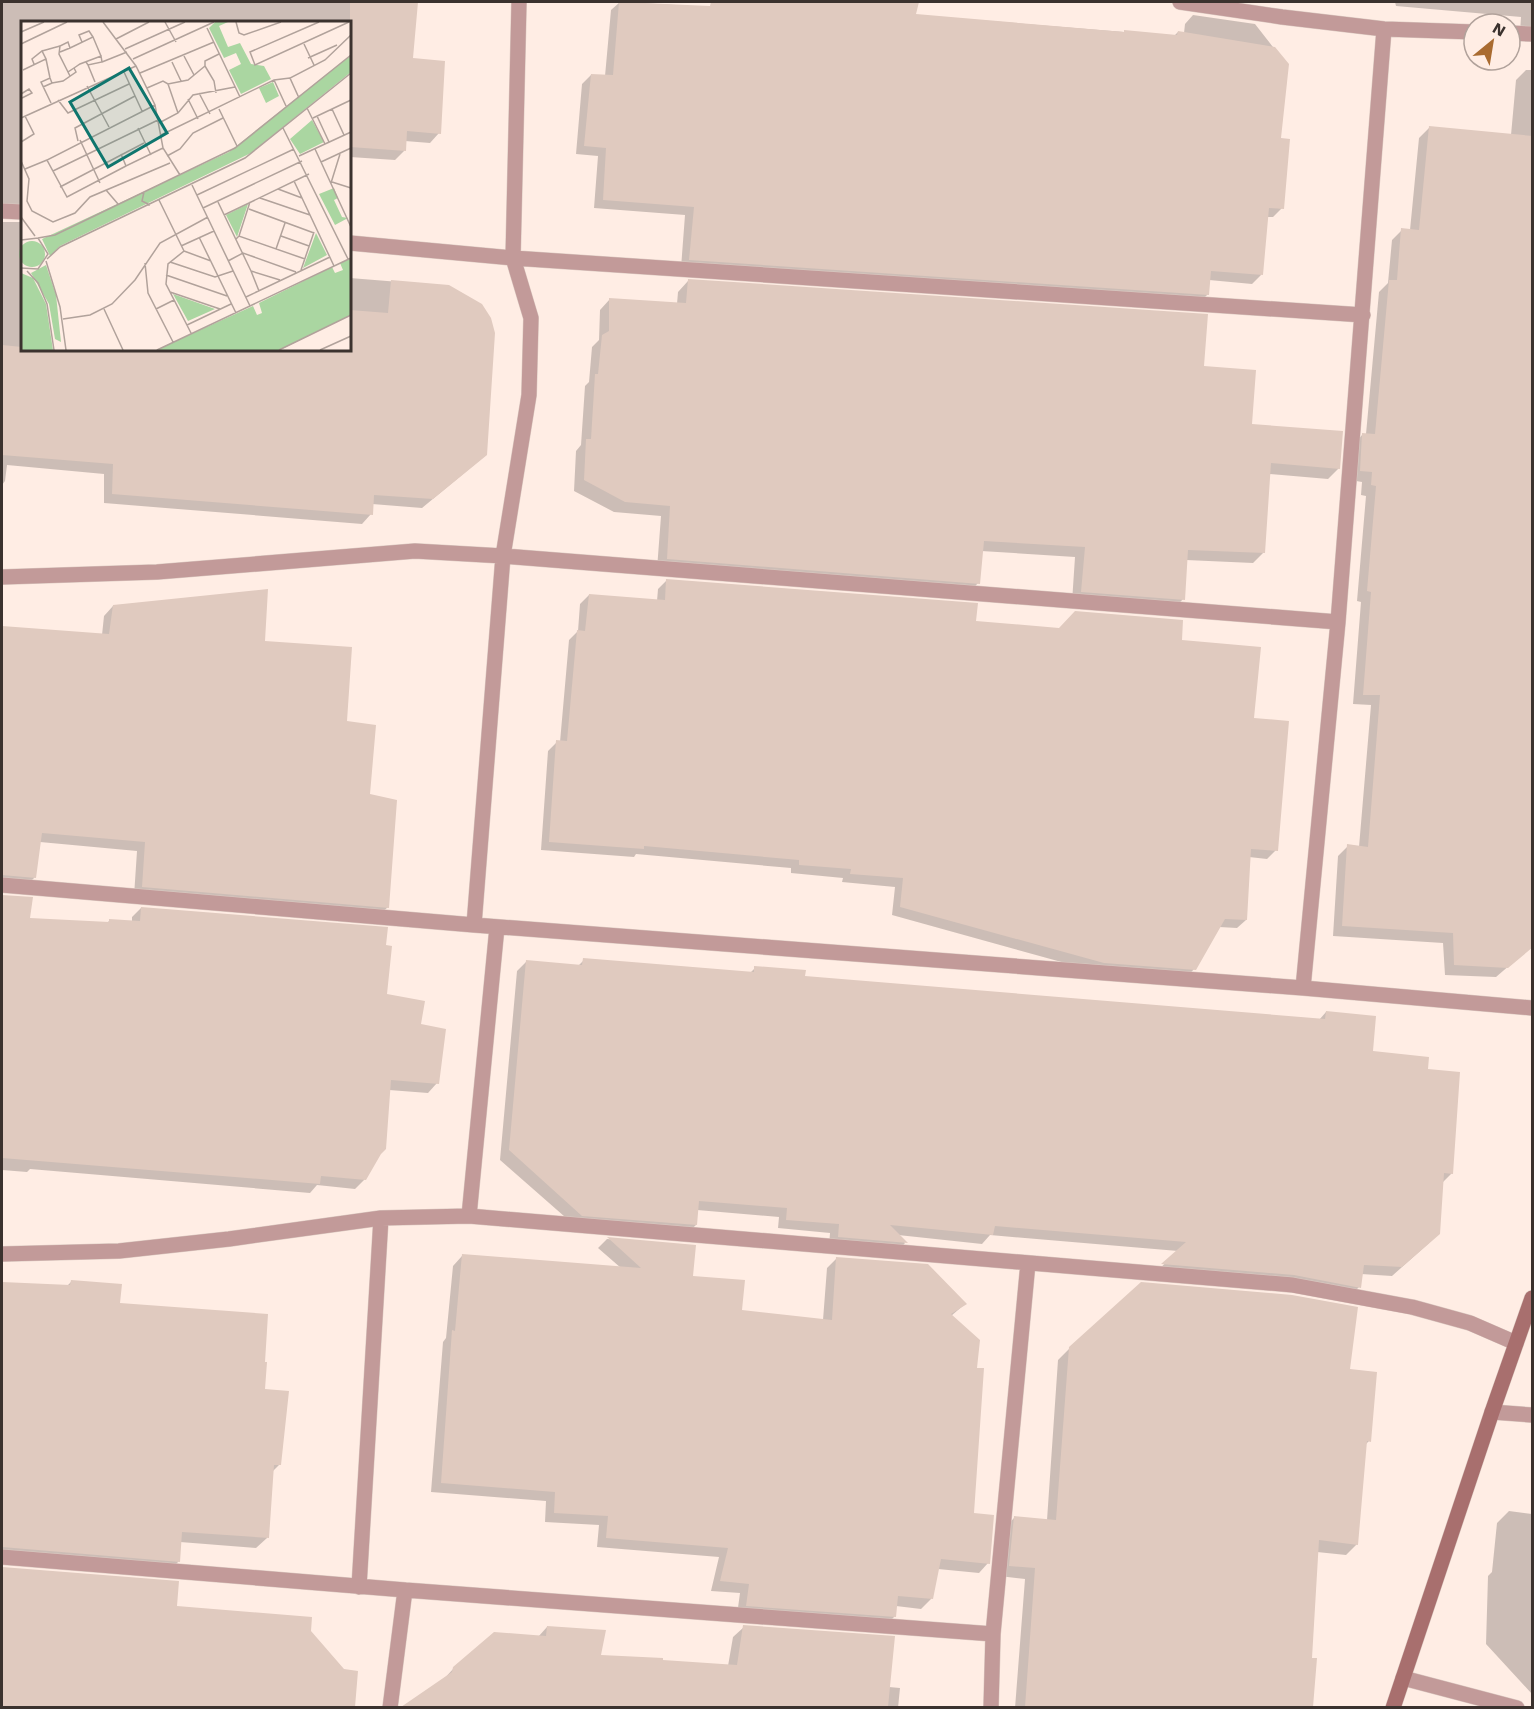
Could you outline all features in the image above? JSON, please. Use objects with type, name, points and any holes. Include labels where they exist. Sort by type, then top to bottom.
[{"type":"street","points":[[474,925],[503,555],[529,395],[531,318],[513,258],[519,2]]},
{"type":"street","points":[[1180,2],[1384,29],[1462,32]]},
{"type":"street","points":[[1303,988],[1338,622],[1384,29]]},
{"type":"street","points":[[2,210],[21,212]]},
{"type":"street","points":[[351,243],[513,258],[1363,315]]},
{"type":"street","points":[[2,577],[158,572],[415,551],[503,555],[1338,622]]},
{"type":"street","points":[[2,885],[497,927],[1303,988],[1533,1008]]},
{"type":"street","points":[[469,1216],[497,927]]},
{"type":"street","points":[[2,1254],[119,1251],[381,1218],[469,1216],[1293,1285],[1413,1307],[1470,1323],[1516,1343]]},
{"type":"street","points":[[359,1587],[381,1218]]},
{"type":"street","points":[[991,1707],[993,1634],[1028,1263]]},
{"type":"street","points":[[1393,1707],[1492,1412],[1533,1298]]},
{"type":"street","points":[[1492,1412],[1533,1415]]},
{"type":"street","points":[[2,1557],[359,1587],[993,1634]]},
{"type":"street","points":[[390,1707],[405,1590]]},
{"type":"street","points":[[1403,1678],[1517,1707]]},
{"type":"building","points":[[350,2],[418,2],[413,58],[445,61],[441,134],[407,131],[406,151],[351,147]]},
{"type":"building","points":[[619,2],[710,6],[711,2],[919,2],[916,14],[1124,32],[1124,30],[1177,35],[1178,31],[1275,47],[1289,64],[1281,138],[1290,139],[1284,209],[1269,208],[1263,275],[1211,271],[1209,295],[689,260],[694,207],[603,200],[606,148],[584,146],[591,74],[613,75]]},
{"type":"building","points":[[1429,126],[1533,136],[1533,947],[1508,968],[1454,965],[1453,933],[1342,926],[1347,844],[1368,847],[1380,695],[1363,695],[1371,592],[1367,591],[1376,486],[1371,485],[1372,472],[1360,471],[1362,433],[1375,434],[1389,280],[1397,280],[1401,228],[1419,230]]},
{"type":"building","points":[[688,279],[1208,314],[1204,366],[1256,370],[1252,424],[1343,431],[1340,469],[1271,463],[1265,553],[1188,550],[1185,600],[1081,592],[1085,547],[984,541],[980,584],[667,559],[670,506],[625,502],[584,480],[586,439],[591,439],[595,374],[598,374],[602,335],[609,331],[609,298],[686,303]]},
{"type":"building","points":[[391,280],[449,285],[482,304],[491,318],[495,333],[487,455],[433,499],[374,495],[373,515],[112,494],[113,464],[2,455],[2,345],[21,347],[21,351],[351,351],[351,310],[388,313]]},
{"type":"building","points":[[666,579],[978,603],[976,621],[1059,628],[1075,611],[1183,620],[1182,640],[1261,647],[1254,718],[1289,721],[1278,851],[1251,849],[1247,920],[1225,919],[1196,970],[1104,963],[900,907],[903,878],[850,874],[851,869],[799,865],[799,860],[644,846],[644,849],[549,842],[556,740],[567,741],[577,630],[585,631],[589,594],[665,600]]},
{"type":"building","points":[[268,589],[265,641],[352,647],[347,721],[376,725],[370,794],[397,800],[389,908],[142,887],[145,842],[42,833],[36,878],[2,875],[2,626],[109,634],[113,605]]},
{"type":"building","points":[[2,895],[33,897],[30,918],[109,922],[109,919],[140,921],[141,907],[388,927],[386,945],[392,946],[387,994],[425,1001],[421,1024],[446,1029],[439,1084],[391,1080],[386,1149],[366,1180],[321,1176],[320,1184],[2,1158]]},
{"type":"building","points":[[583,958],[754,972],[754,966],[806,970],[805,976],[1325,1019],[1326,1011],[1376,1016],[1373,1051],[1429,1057],[1428,1069],[1460,1072],[1453,1174],[1444,1173],[1440,1234],[1402,1267],[1364,1265],[1361,1288],[1294,1275],[1161,1264],[1186,1242],[995,1226],[993,1235],[890,1225],[908,1243],[838,1237],[839,1224],[786,1220],[787,1208],[699,1201],[697,1225],[582,1216],[509,1150],[526,960],[582,965]]},
{"type":"building","points":[[607,1237],[696,1245],[693,1276],[745,1280],[742,1310],[832,1320],[836,1257],[928,1264],[967,1304],[951,1314],[980,1340],[977,1368],[984,1368],[974,1513],[994,1515],[990,1564],[941,1559],[933,1599],[898,1596],[896,1617],[746,1606],[749,1584],[720,1581],[728,1548],[606,1538],[608,1516],[554,1513],[555,1492],[441,1483],[452,1330],[455,1331],[462,1254],[641,1268]]},
{"type":"building","points":[[71,1280],[122,1284],[120,1303],[268,1314],[265,1389],[289,1391],[281,1465],[274,1465],[269,1538],[182,1532],[180,1562],[2,1547],[2,1282],[70,1285]]},
{"type":"building","points":[[1141,1282],[1292,1295],[1358,1307],[1350,1369],[1377,1372],[1371,1442],[1367,1441],[1358,1545],[1319,1540],[1312,1658],[1317,1658],[1313,1707],[1025,1707],[1035,1568],[1009,1566],[1014,1516],[1056,1520],[1069,1347]]},
{"type":"building","points":[[2,1567],[179,1581],[177,1606],[312,1617],[311,1631],[344,1669],[358,1671],[355,1707],[2,1707]]},
{"type":"building","points":[[743,1625],[895,1636],[888,1707],[401,1707],[452,1672],[453,1667],[494,1632],[546,1636],[547,1626],[606,1630],[601,1655],[737,1665]]}]
